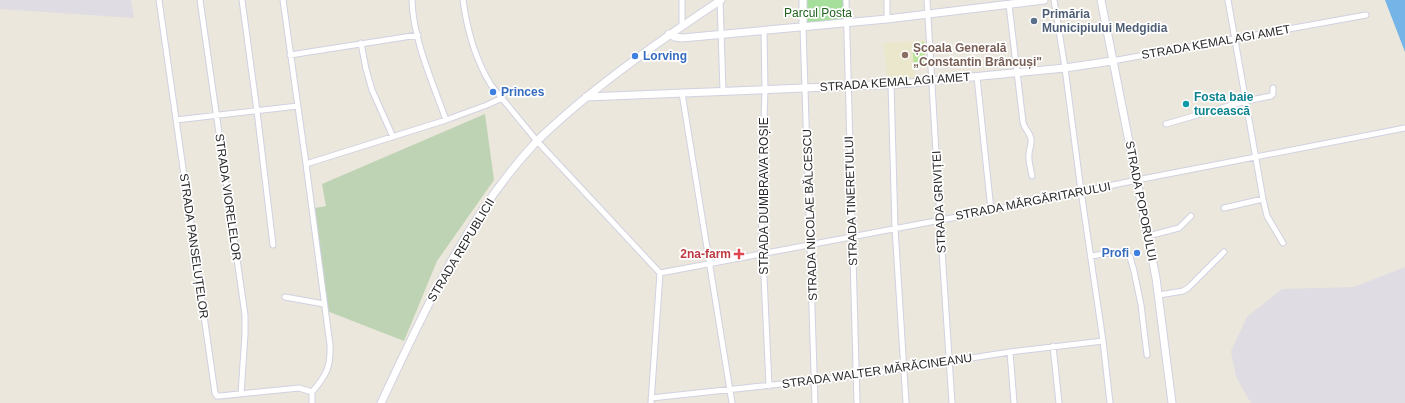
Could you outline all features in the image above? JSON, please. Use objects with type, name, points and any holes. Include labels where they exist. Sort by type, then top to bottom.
[{"type":"street","name":"STRADA PANSELUȚELOR","points":[[159,0],[216,396],[299,388],[312,392]]},
{"type":"street","name":"STRADA VIORELELOR","points":[[200,0],[245,316],[241,394]]},
{"type":"street","points":[[242,0],[273,245]]},
{"type":"street","points":[[283,0],[330,345],[329,365],[323,380],[312,392],[312,403]]},
{"type":"street","points":[[412,0],[412,9],[424,56],[446,120]]},
{"type":"street","points":[[463,0],[467,25],[479,60],[486,75],[502,98],[537,141],[660,273],[651,400]]},
{"type":"street","points":[[682,0],[682,25]]},
{"type":"street","points":[[720,0],[723,91]]},
{"type":"street","name":"STRADA REPUBLICII","points":[[381,403],[434,291],[462,243],[489,201],[537,141],[602,83],[669,34],[720,0]]},
{"type":"street","points":[[803,0],[803,27]]},
{"type":"street","name":"STRADA TINERETULUI","points":[[846,0],[857,403]]},
{"type":"street","points":[[887,0],[888,19]]},
{"type":"street","name":"STRADA GRIVIȚEI","points":[[927,0],[952,403]]},
{"type":"street","points":[[669,34],[682,38],[928,15],[1044,0]]},
{"type":"street","points":[[1054,0],[1065,68],[1103,341],[1110,403]]},
{"type":"street","name":"STRADA POPORULUI","points":[[1101,0],[1159,295],[1172,403]]},
{"type":"street","points":[[1228,0],[1267,216],[1283,243]]},
{"type":"street","points":[[1009,4],[1016,74],[1024,126],[1031,138],[1029,156],[1032,176]]},
{"type":"street","name":"STRADA KEMAL AGI AMET","points":[[586,97],[891,84],[1016,74],[1112,61],[1366,15]]},
{"type":"street","name":"STRADA NICOLAE BĂLCESCU","points":[[803,27],[815,403]]},
{"type":"street","name":"STRADA DUMBRAVA ROȘIE","points":[[764,30],[765,90],[761,211],[769,386]]},
{"type":"street","points":[[290,54],[418,34]]},
{"type":"street","points":[[361,43],[372,90],[393,137]]},
{"type":"street","points":[[977,77],[991,210]]},
{"type":"street","points":[[891,84],[895,228],[906,403]]},
{"type":"street","points":[[1166,124],[1246,101],[1271,96],[1273,94],[1273,88]]},
{"type":"street","points":[[682,93],[732,403]]},
{"type":"street","points":[[306,164],[446,120],[502,98]]},
{"type":"street","points":[[176,120],[298,106]]},
{"type":"street","name":"STRADA MĂRGĂRITARULUI","points":[[660,273],[940,220],[1405,128]]},
{"type":"street","points":[[1224,208],[1263,198]]},
{"type":"street","points":[[1148,236],[1179,228],[1190,216]]},
{"type":"street","points":[[1091,256],[1124,252],[1130,257],[1140,305],[1147,355]]},
{"type":"street","points":[[1159,295],[1183,291],[1188,288],[1224,252]]},
{"type":"street","points":[[285,297],[324,304]]},
{"type":"street","name":"STRADA WALTER MĂRĂCINEANU","points":[[651,400],[856,376],[1010,352],[1103,341]]},
{"type":"street","points":[[1053,346],[1059,403]]},
{"type":"street","points":[[1010,352],[1014,403]]},
{"type":"shaded area","points":[[0,0],[131,0],[134,18],[0,9]]},
{"type":"shaded area","name":"Școala Generală „Constantin Brâncuși\"","points":[[925,40],[927,67],[914,68],[915,81],[888,82],[883,43]]},
{"type":"shaded area","points":[[1405,267],[1405,403],[1251,403],[1236,377],[1231,351],[1247,317],[1282,289],[1354,287]]},
{"type":"green space","name":"Parcul Posta","points":[[803,0],[846,0],[847,23],[803,27]]},
{"type":"green space","points":[[924,42],[926,66],[914,67],[912,43]]},
{"type":"green space","points":[[485,114],[494,180],[437,261],[404,341],[327,311],[315,208],[326,206],[322,184]]},
{"type":"water","points":[[1385,0],[1405,0],[1405,52]]},
{"type":"place","name":"Primăria Municipiului Medgidia","points":[[1034,21]]},
{"type":"place","name":"Școala Generală „Constantin Brâncuși\"","points":[[905,55]]},
{"type":"place","name":"Lorving","points":[[635,56]]},
{"type":"place","name":"Princes","points":[[493,92]]},
{"type":"place","name":"Fosta baie turcească","points":[[1186,104]]},
{"type":"place","name":"Profi","points":[[1137,253]]},
{"type":"place","name":"2na-farm","points":[[739,254]]}]
